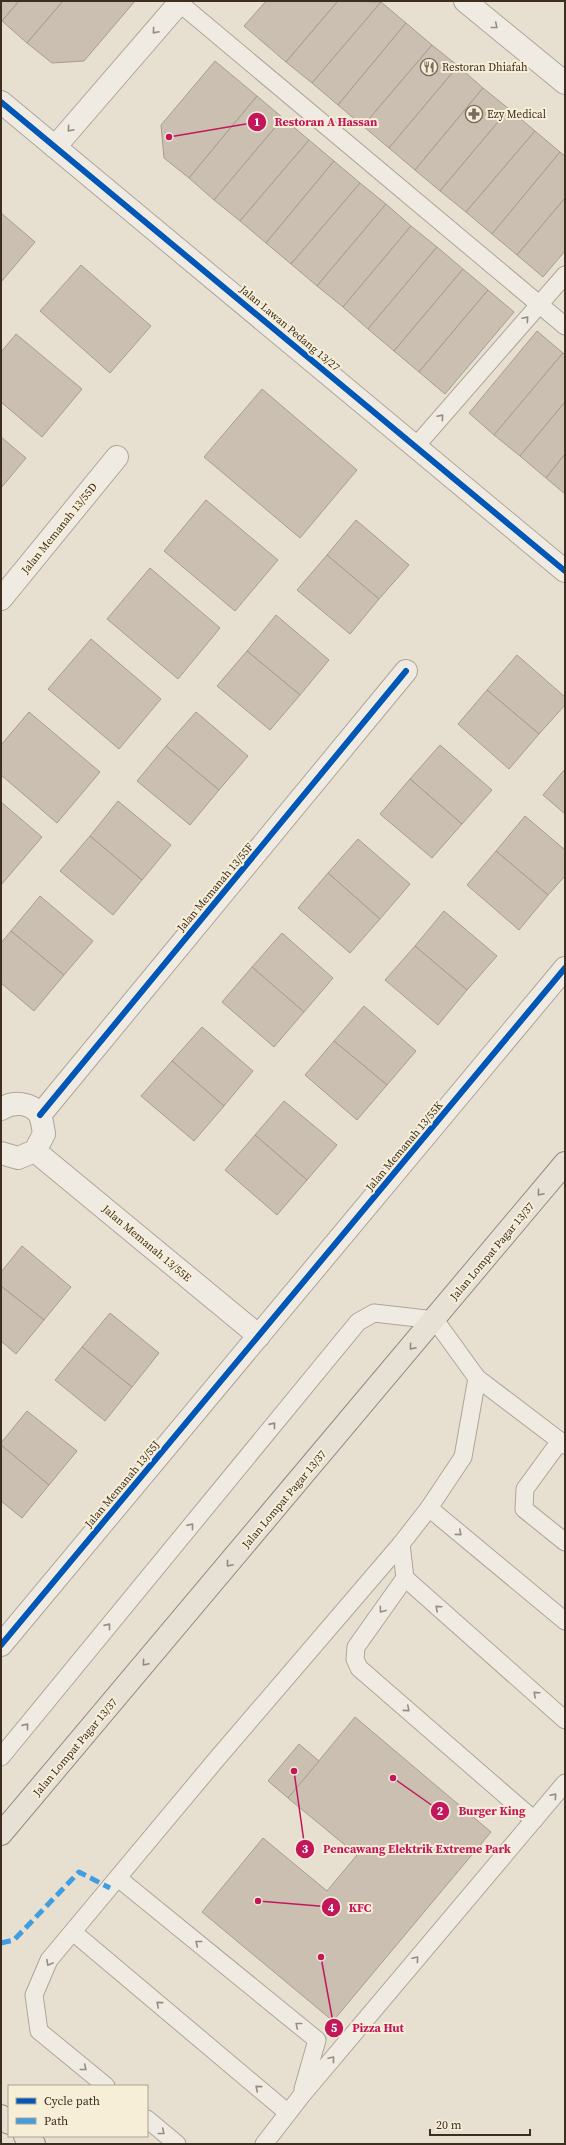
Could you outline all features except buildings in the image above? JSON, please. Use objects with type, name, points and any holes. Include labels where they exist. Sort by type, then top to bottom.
[{"type":"main road","name":"Jalan Lompat Pagar 13/37","points":[[1,1834],[435,1320],[565,1163]]},
{"type":"main road","points":[[26,2137],[34,2144]]},
{"type":"street","points":[[465,1],[565,83]]},
{"type":"street","points":[[55,146],[179,2]]},
{"type":"street","name":"Jalan Lawan Pedang 13/27","points":[[1,102],[565,570]]},
{"type":"street","name":"Jalan Memanah 13/55D","points":[[1,599],[117,456]]},
{"type":"street","name":"Jalan Memanah 13/55F","points":[[40,1116],[406,671]]},
{"type":"street","name":"Jalan Memanah 13/55K","points":[[259,1336],[565,968]]},
{"type":"street","points":[[1,1109],[9,1104],[27,1104],[40,1116],[44,1134],[35,1151],[18,1158],[1,1153]]},
{"type":"street","name":"Jalan Memanah 13/55E","points":[[35,1151],[259,1336]]},
{"type":"street","name":"Jalan Memanah 13/55J","points":[[1,1645],[259,1336]]},
{"type":"lane","points":[[179,2],[565,326]]},
{"type":"lane","points":[[416,446],[565,275]]},
{"type":"lane","points":[[1,1757],[358,1322],[374,1313],[435,1320],[477,1378],[563,1443],[525,1489],[524,1509],[565,1542]]},
{"type":"lane","points":[[105,2085],[39,2031],[34,1995],[50,1960],[401,1544],[429,1508],[463,1457],[477,1378]]},
{"type":"lane","points":[[429,1508],[565,1621]]},
{"type":"lane","points":[[401,1544],[405,1578],[565,1720]]},
{"type":"lane","points":[[405,1578],[356,1647],[355,1659],[359,1668],[534,1820]]},
{"type":"lane","points":[[264,2144],[302,2095],[565,1783]]},
{"type":"lane","points":[[118,1878],[317,2040],[302,2095]]},
{"type":"lane","points":[[73,1932],[288,2113]]},
{"type":"lane","points":[[148,2120],[177,2144]]},
{"type":"marked path","points":[[1,1943],[14,1940],[79,1872],[110,1888]]},
{"type":"cycle path","points":[[1,102],[565,571]]},
{"type":"cycle path","points":[[40,1115],[406,671]]},
{"type":"cycle path","points":[[1,1645],[565,968]]},
{"type":"place","name":"Restoran Dhiafah","points":[[429,67]]},
{"type":"place","name":"Ezy Medical","points":[[474,114]]},
{"type":"place","name":"Restoran A Hassan","points":[[169,137]]},
{"type":"place","name":"Pencawang Elektrik Extreme Park","points":[[294,1771]]},
{"type":"place","name":"Burger King","points":[[393,1778]]},
{"type":"place","name":"KFC","points":[[258,1901]]},
{"type":"place","name":"Pizza Hut","points":[[321,1957]]}]
